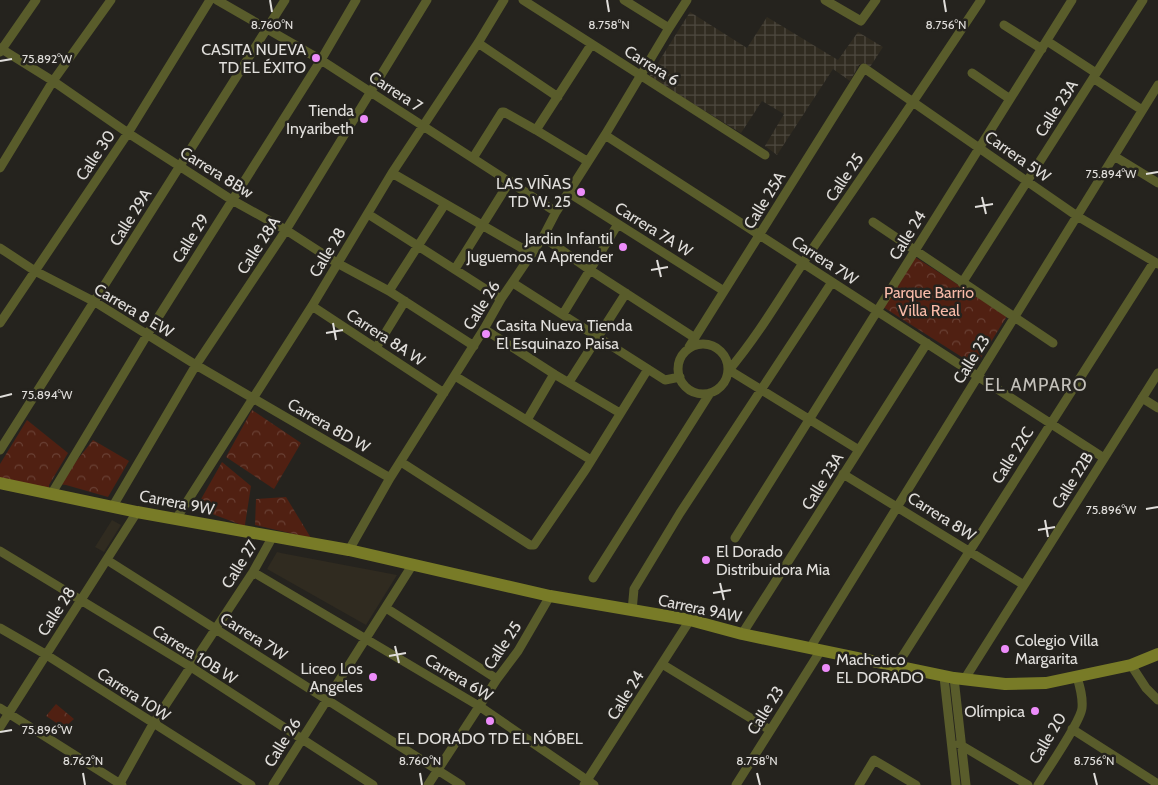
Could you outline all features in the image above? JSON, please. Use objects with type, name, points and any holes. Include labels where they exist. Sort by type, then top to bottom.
[{"type":"main road","name":"Carrera 9W","points":[[1,484],[137,512],[349,550]]},
{"type":"main road","name":"Carrera 9AW","points":[[349,550],[550,596],[690,620],[742,634],[954,678],[1005,684],[1046,683],[1077,677]]},
{"type":"main road","points":[[1077,677],[1131,665],[1158,654]]},
{"type":"street","points":[[0,50],[36,0]]},
{"type":"street","points":[[0,168],[53,81],[111,0]]},
{"type":"street","name":"Calle 30","points":[[1,320],[128,133],[210,0]]},
{"type":"street","name":"Carrera 7","points":[[217,0],[320,60],[556,212]]},
{"type":"street","name":"Calle 29A","points":[[0,450],[285,0]]},
{"type":"street","name":"Calle 29","points":[[52,493],[146,335],[356,0]]},
{"type":"street","name":"Calle 28A","points":[[113,506],[196,365],[286,230],[427,0]]},
{"type":"street","name":"Calle 28","points":[[176,519],[312,306],[392,173],[478,44],[504,0]]},
{"type":"street","name":"Carrera 6","points":[[523,0],[765,155]]},
{"type":"street","points":[[624,0],[669,28]]},
{"type":"street","name":"Calle 26","points":[[349,550],[390,478],[543,237],[556,212],[687,0]]},
{"type":"street","points":[[825,0],[861,21],[876,0]]},
{"type":"street","name":"Calle 25","points":[[728,370],[758,333],[803,263],[981,0]]},
{"type":"street","name":"Calle 24","points":[[734,538],[1072,0]]},
{"type":"street","name":"Calle 23A","points":[[962,283],[1143,0]]},
{"type":"street","points":[[1004,25],[1044,45],[1095,76],[1142,110]]},
{"type":"street","points":[[478,44],[558,97]]},
{"type":"street","points":[[536,130],[591,45]]},
{"type":"street","name":"Carrera 8Bw","points":[[0,50],[53,81],[128,133],[232,200],[286,230],[337,263],[390,291],[474,346]]},
{"type":"street","name":"Carrera 5W","points":[[864,68],[1077,216],[1156,263]]},
{"type":"street","name":"Calle 25A","points":[[689,347],[864,68]]},
{"type":"street","points":[[972,73],[1010,99]]},
{"type":"street","name":"Calle 23","points":[[736,785],[770,730],[898,506],[1158,85]]},
{"type":"street","points":[[473,158],[502,112],[506,112],[587,161]]},
{"type":"street","name":"Carrera 7W","points":[[605,135],[1104,458]]},
{"type":"street","points":[[1114,156],[1158,183]]},
{"type":"street","points":[[392,173],[532,254]]},
{"type":"street","points":[[455,269],[510,181]]},
{"type":"street","name":"Carrera 7A W","points":[[569,193],[724,291]]},
{"type":"street","points":[[390,291],[445,204]]},
{"type":"street","points":[[368,214],[502,299]]},
{"type":"street","points":[[873,222],[1053,343]]},
{"type":"street","points":[[563,314],[618,224]]},
{"type":"street","points":[[543,237],[695,338]]},
{"type":"street","name":"Carrera 8 EW","points":[[0,248],[95,302],[146,335],[252,398]]},
{"type":"street","name":"Calle 22C","points":[[897,665],[1051,423],[1156,263]]},
{"type":"street","points":[[632,611],[634,589],[680,513],[832,282]]},
{"type":"street","points":[[513,283],[665,380],[680,377]]},
{"type":"street","points":[[569,382],[626,293]]},
{"type":"street","points":[[376,348],[405,301]]},
{"type":"street","name":"Carrera 8A W","points":[[312,306],[444,393]]},
{"type":"street","points":[[484,329],[554,374],[620,413]]},
{"type":"street","points":[[700,343],[711,344],[720,350],[727,358],[728,370],[724,384],[718,390],[701,394],[684,386],[678,366],[682,355],[689,347],[700,343]]},
{"type":"street","name":"Calle 23A","points":[[742,634],[927,343]]},
{"type":"street","points":[[400,462],[530,545],[536,543],[648,369]]},
{"type":"street","points":[[728,370],[859,450]]},
{"type":"street","name":"Calle 22B","points":[[954,678],[1024,585],[1158,372]]},
{"type":"street","points":[[527,420],[554,374]]},
{"type":"street","points":[[455,376],[591,460]]},
{"type":"street","points":[[593,578],[710,393]]},
{"type":"street","name":"Carrera 8D W","points":[[252,398],[390,478]]},
{"type":"street","points":[[1142,398],[1158,408]]},
{"type":"street","name":"Carrera 8W","points":[[843,474],[1024,585]]},
{"type":"street","name":"Calle 28","points":[[0,727],[137,512]]},
{"type":"street","name":"Calle 27","points":[[120,784],[153,724],[252,572],[273,536]]},
{"type":"street","name":"Carrera 10B W","points":[[0,551],[191,667],[373,785]]},
{"type":"street","name":"Carrera 7W","points":[[108,560],[461,785]]},
{"type":"street","name":"Calle 26","points":[[273,785],[413,564]]},
{"type":"street","name":"Carrera 6W","points":[[252,572],[479,706],[589,784]]},
{"type":"street","name":"Calle 25","points":[[428,785],[497,679],[518,651],[550,596]]},
{"type":"street","points":[[386,608],[497,679]]},
{"type":"street","name":"Calle 24","points":[[589,784],[690,620]]},
{"type":"street","name":"Carrera 10W","points":[[0,628],[45,654],[251,785]]},
{"type":"street","points":[[662,664],[770,730]]},
{"type":"street","points":[[1131,665],[1146,688],[1158,700]]},
{"type":"street","name":"Calle 20","points":[[1038,785],[1082,710],[1082,695],[1077,677]]},
{"type":"street","points":[[954,678],[951,738],[956,785]]},
{"type":"street","points":[[954,678],[966,785]]},
{"type":"street","points":[[0,708],[120,784]]},
{"type":"street","points":[[1072,729],[1158,784]]},
{"type":"street","points":[[951,738],[1028,785]]},
{"type":"street","points":[[859,785],[874,760],[916,785]]},
{"type":"shaded area","points":[[690,12],[747,48],[767,17],[838,60],[858,32],[883,47],[870,67],[864,63],[859,65],[850,81],[833,69],[777,155],[765,146],[784,114],[762,101],[741,133],[649,77]]},
{"type":"shaded area","points":[[112,520],[121,525],[104,552],[95,547]]},
{"type":"shaded area","points":[[277,552],[397,575],[366,625],[267,569]]},
{"type":"green space","name":"Parque Barrio Villa Real","points":[[915,257],[1007,316],[976,366],[883,307]]},
{"type":"green space","points":[[252,410],[301,443],[274,489],[226,457]]},
{"type":"green space","points":[[27,420],[68,453],[49,485],[49,491],[0,482],[0,464]]},
{"type":"green space","points":[[93,440],[129,461],[108,497],[58,484]]},
{"type":"green space","points":[[222,462],[251,486],[244,531],[239,524],[196,508]]},
{"type":"green space","points":[[286,497],[311,538],[255,525],[256,499]]},
{"type":"green space","points":[[56,704],[74,719],[64,728],[46,716]]},
{"type":"place","name":"CASITA NUEVA TD EL ÉXITO","points":[[316,58]]},
{"type":"place","name":"Tienda Inyaribeth","points":[[364,119]]},
{"type":"place","name":"LAS VIÑAS TD W. 25","points":[[581,192]]},
{"type":"place","name":"Jardin Infantil Juguemos A Aprender","points":[[623,247]]},
{"type":"place","name":"Casita Nueva Tienda El Esquinazo Paisa","points":[[486,334]]},
{"type":"place","name":"El Dorado Distribuidora Mia","points":[[706,560]]},
{"type":"place","name":"Colegio Villa Margarita","points":[[1005,649]]},
{"type":"place","name":"Machetico EL DORADO","points":[[826,668]]},
{"type":"place","name":"Liceo Los Angeles","points":[[373,677]]},
{"type":"place","name":"Olímpica","points":[[1035,711]]},
{"type":"place","name":"EL DORADO TD EL NÓBEL","points":[[490,721]]},
{"type":"district","name":"EL AMPARO","points":[[1036,385]]}]
